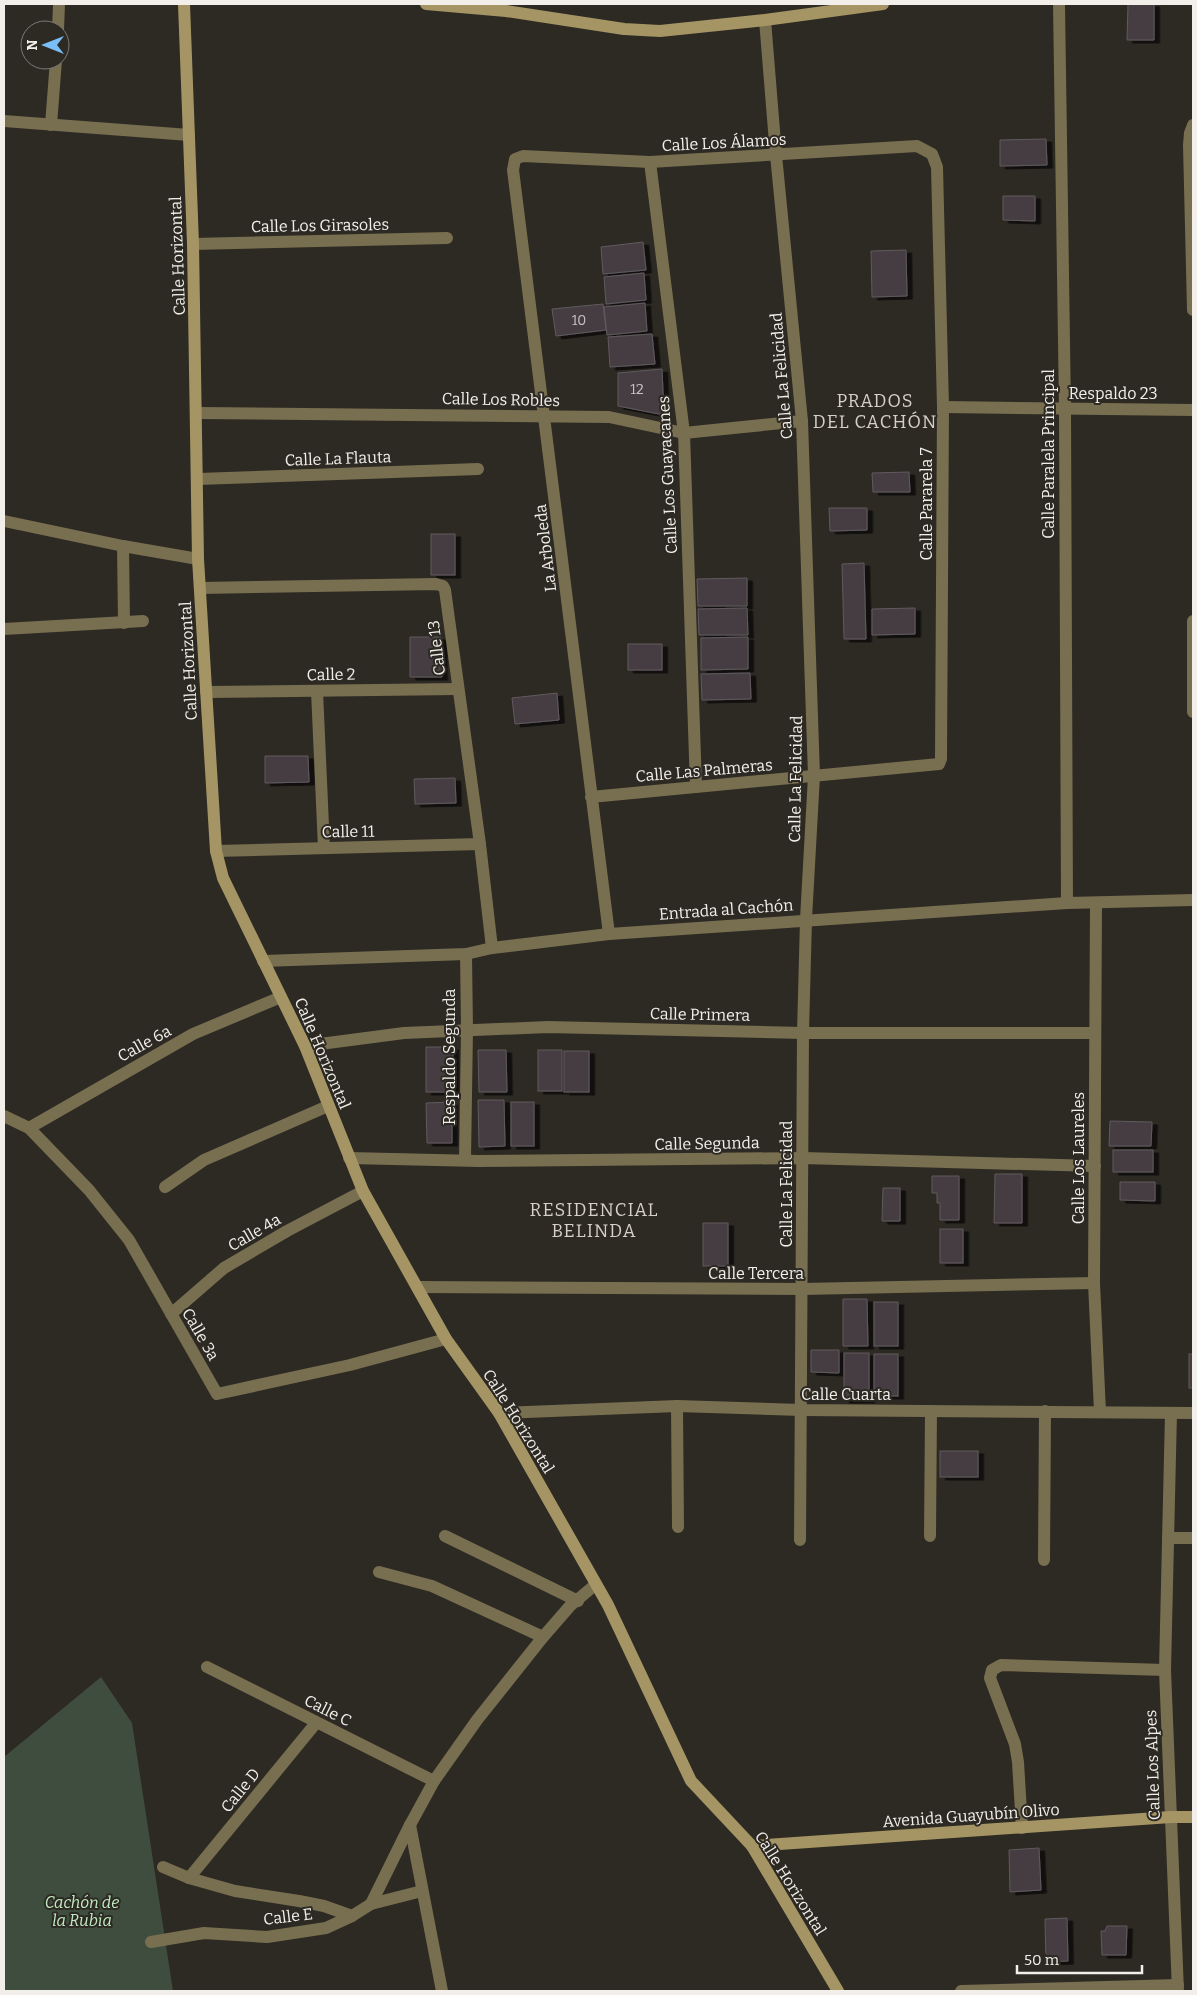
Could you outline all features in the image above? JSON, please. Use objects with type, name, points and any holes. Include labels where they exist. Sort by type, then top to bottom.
[{"type":"main road","name":"Calle Horizontal","points":[[184,4],[193,244],[198,559],[216,851],[223,878],[305,1046],[364,1191],[417,1287],[446,1339],[499,1413],[608,1606],[691,1781],[752,1846],[838,1991]]},
{"type":"main road","points":[[426,4],[506,8],[614,28],[660,30],[765,20],[883,4]]},
{"type":"main road","name":"Avenida Guayubín Olivo","points":[[752,1846],[1193,1817]]},
{"type":"street","points":[[58,20],[59,4]]},
{"type":"street","name":"Calle Paralela Principal","points":[[1059,4],[1065,409],[1067,903]]},
{"type":"street","name":"Calle La Felicidad","points":[[765,20],[802,421],[814,776],[806,919],[800,1540]]},
{"type":"street","points":[[52,125],[55,70]]},
{"type":"street","points":[[4,122],[189,135]]},
{"type":"street","points":[[1193,125],[1189,145],[1193,310]]},
{"type":"street","name":"Calle Los Álamos","points":[[515,159],[523,156],[650,162],[917,146],[932,154]]},
{"type":"street","name":"Calle Pararela 7","points":[[932,154],[937,167],[942,407],[941,749],[939,764]]},
{"type":"street","name":"La Arboleda","points":[[515,159],[513,170],[609,934]]},
{"type":"street","name":"Calle Los Guayacanes","points":[[650,162],[684,433],[696,787]]},
{"type":"street","name":"Calle Los Girasoles","points":[[193,244],[447,238]]},
{"type":"street","name":"Respaldo 23","points":[[942,407],[1193,410]]},
{"type":"street","name":"Calle Los Robles","points":[[197,413],[609,417],[684,433],[802,421]]},
{"type":"street","name":"Calle La Flauta","points":[[198,479],[478,469]]},
{"type":"street","points":[[4,521],[123,546],[198,559]]},
{"type":"street","points":[[123,546],[124,622]]},
{"type":"street","name":"Calle 13","points":[[200,588],[436,584],[443,586],[446,590],[457,689],[480,844],[492,948]]},
{"type":"street","points":[[1193,621],[1193,712]]},
{"type":"street","points":[[4,629],[143,622]]},
{"type":"street","name":"Calle 2","points":[[206,692],[457,689]]},
{"type":"street","points":[[317,691],[324,848]]},
{"type":"street","name":"Calle Las Palmeras","points":[[591,797],[939,764]]},
{"type":"street","name":"Calle 11","points":[[216,851],[480,844]]},
{"type":"street","name":"Entrada al Cachón","points":[[263,961],[466,954],[492,948],[609,934],[806,919],[1067,903],[1096,904],[1193,900]]},
{"type":"street","name":"Calle Los Laureles","points":[[1096,904],[1094,1283],[1100,1412]]},
{"type":"street","name":"Respaldo Segunda","points":[[465,1160],[466,954]]},
{"type":"street","name":"Calle 6a","points":[[29,1128],[192,1034],[281,997]]},
{"type":"street","name":"Calle Primera","points":[[305,1046],[404,1033],[548,1027],[804,1033],[1095,1033]]},
{"type":"street","points":[[164,1187],[204,1160],[328,1106]]},
{"type":"street","name":"Calle 3a","points":[[4,1116],[29,1128],[89,1190],[128,1240],[217,1394],[350,1365],[446,1339]]},
{"type":"street","name":"Calle Segunda","points":[[349,1158],[465,1160],[803,1158],[1095,1166]]},
{"type":"street","name":"Calle 4a","points":[[171,1314],[224,1268],[287,1231],[364,1191]]},
{"type":"street","name":"Calle Tercera","points":[[417,1287],[802,1289],[1094,1283]]},
{"type":"street","points":[[677,1406],[678,1527]]},
{"type":"street","name":"Calle Cuarta","points":[[499,1413],[677,1406],[801,1410],[1193,1413]]},
{"type":"street","points":[[930,1536],[931,1411]]},
{"type":"street","points":[[1044,1560],[1045,1412]]},
{"type":"street","name":"Calle Los Alpes","points":[[1171,1413],[1165,1670],[1178,1988]]},
{"type":"street","points":[[445,1536],[578,1601]]},
{"type":"street","points":[[1168,1538],[1193,1538]]},
{"type":"street","points":[[379,1572],[432,1586],[543,1637]]},
{"type":"street","points":[[371,1904],[434,1781],[477,1720],[543,1637],[570,1606],[595,1585]]},
{"type":"street","points":[[1022,1828],[1015,1744],[990,1678],[992,1670],[1001,1665],[1165,1670]]},
{"type":"street","name":"Calle C","points":[[207,1667],[434,1781]]},
{"type":"street","name":"Calle D","points":[[189,1878],[316,1723]]},
{"type":"street","points":[[410,1825],[442,1991]]},
{"type":"street","points":[[163,1867],[189,1878],[235,1892],[300,1901],[324,1906],[352,1916]]},
{"type":"street","name":"Calle E","points":[[151,1942],[204,1933],[267,1937],[326,1928],[352,1916],[371,1904],[422,1891]]},
{"type":"street","points":[[961,1991],[1178,1988]]},
{"type":"green space","name":"Cachón de la Rubia","points":[[101,1677],[132,1723],[173,1991],[4,1991],[4,1757]]},
{"type":"building","points":[[1128,4],[1154,4],[1154,40],[1127,40]]},
{"type":"building","points":[[1046,139],[1047,165],[1000,166],[1000,140]]},
{"type":"building","points":[[1003,196],[1035,196],[1035,221],[1003,220]]},
{"type":"building","points":[[643,242],[646,270],[603,274],[601,247]]},
{"type":"building","points":[[906,250],[907,296],[872,297],[871,251]]},
{"type":"building","points":[[644,273],[646,300],[606,304],[604,277]]},
{"type":"building","points":[[645,303],[647,331],[607,335],[604,307]]},
{"type":"building","points":[[603,304],[606,330],[556,336],[552,309]]},
{"type":"building","points":[[652,334],[655,364],[610,367],[608,337]]},
{"type":"building","points":[[662,369],[664,415],[618,406],[618,373]]},
{"type":"building","points":[[909,472],[910,492],[873,492],[872,473]]},
{"type":"building","points":[[829,508],[867,508],[867,530],[830,531]]},
{"type":"building","points":[[431,534],[455,534],[455,575],[431,575]]},
{"type":"building","points":[[864,563],[866,639],[844,639],[842,564]]},
{"type":"building","points":[[747,578],[747,606],[698,606],[697,579]]},
{"type":"building","points":[[747,608],[748,635],[699,635],[698,609]]},
{"type":"building","points":[[915,608],[915,634],[872,635],[872,609]]},
{"type":"building","points":[[410,637],[441,637],[442,677],[410,677]]},
{"type":"building","points":[[748,637],[748,669],[701,670],[701,638]]},
{"type":"building","points":[[628,644],[662,644],[662,670],[628,670]]},
{"type":"building","points":[[750,673],[751,699],[702,700],[701,674]]},
{"type":"building","points":[[557,693],[559,720],[515,724],[512,698]]},
{"type":"building","points":[[265,756],[308,756],[309,782],[265,783]]},
{"type":"building","points":[[455,778],[456,803],[415,804],[414,779]]},
{"type":"building","points":[[426,1047],[453,1047],[453,1092],[426,1092]]},
{"type":"building","points":[[478,1050],[506,1050],[507,1092],[479,1092]]},
{"type":"building","points":[[538,1050],[562,1050],[562,1091],[538,1091]]},
{"type":"building","points":[[564,1051],[589,1051],[589,1092],[564,1092]]},
{"type":"building","points":[[478,1100],[504,1100],[505,1146],[479,1147]]},
{"type":"building","points":[[452,1102],[452,1143],[427,1143],[426,1103]]},
{"type":"building","points":[[511,1102],[534,1102],[534,1146],[511,1146]]},
{"type":"building","points":[[1110,1121],[1152,1122],[1151,1146],[1109,1146]]},
{"type":"building","points":[[1113,1150],[1153,1150],[1153,1172],[1113,1172]]},
{"type":"building","points":[[995,1174],[1022,1174],[1022,1223],[994,1223]]},
{"type":"building","points":[[932,1176],[959,1176],[959,1220],[940,1220],[940,1203],[937,1203],[937,1193],[932,1193]]},
{"type":"building","points":[[1120,1182],[1155,1182],[1155,1201],[1120,1200]]},
{"type":"building","points":[[883,1188],[900,1188],[900,1221],[882,1221]]},
{"type":"building","points":[[703,1223],[728,1223],[728,1266],[703,1266]]},
{"type":"building","points":[[940,1229],[963,1229],[963,1263],[940,1263]]},
{"type":"building","points":[[843,1299],[867,1299],[868,1346],[843,1346]]},
{"type":"building","points":[[874,1302],[898,1302],[898,1346],[874,1346]]},
{"type":"building","points":[[811,1350],[839,1350],[839,1373],[811,1372]]},
{"type":"building","points":[[844,1353],[869,1353],[869,1400],[844,1400]]},
{"type":"building","points":[[874,1354],[898,1354],[898,1396],[874,1396]]},
{"type":"building","points":[[1189,1354],[1193,1354],[1193,1388],[1189,1388]]},
{"type":"building","points":[[940,1451],[978,1451],[978,1477],[940,1477]]},
{"type":"building","points":[[1039,1848],[1041,1890],[1010,1892],[1009,1850]]},
{"type":"building","points":[[1067,1918],[1068,1961],[1046,1962],[1045,1919]]},
{"type":"building","points":[[1107,1926],[1127,1926],[1126,1955],[1102,1955],[1101,1931],[1105,1931]]},
{"type":"district","name":"PRADOS DEL CACHÓN","points":[[875,411]]},
{"type":"district","name":"RESIDENCIAL BELINDA","points":[[594,1220]]}]
